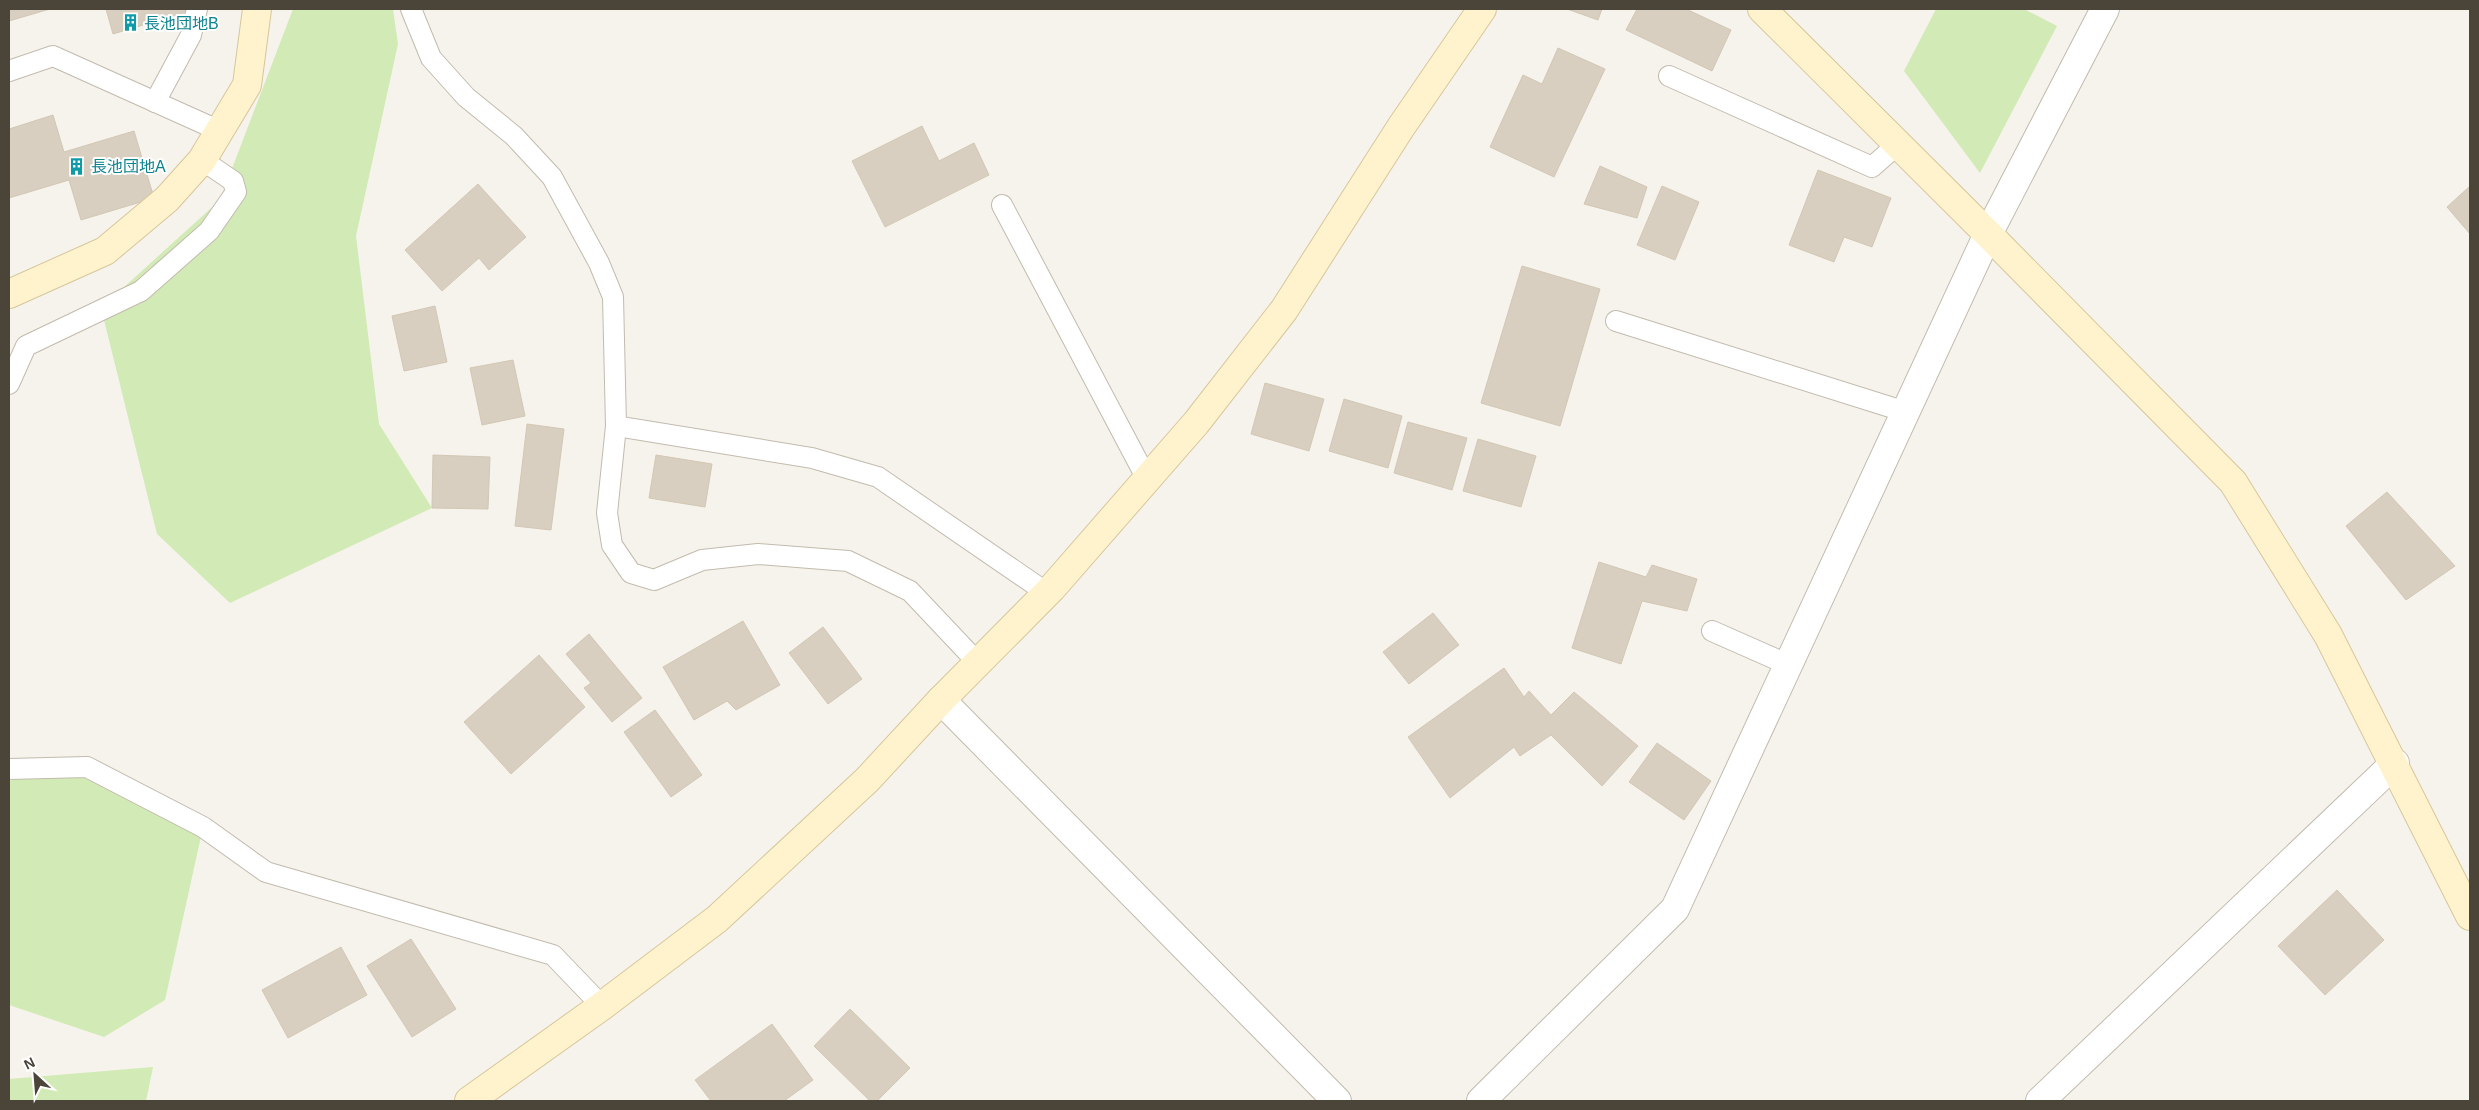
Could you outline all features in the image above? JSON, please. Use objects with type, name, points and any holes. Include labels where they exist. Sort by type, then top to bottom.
[{"type":"street","points":[[9,294],[105,252],[168,199],[202,160],[246,85],[257,9]]},
{"type":"street","points":[[469,1101],[602,1006],[717,919],[867,780],[941,700],[1047,593],[1196,423],[1284,310],[1401,127],[1482,9]]},
{"type":"street","points":[[1762,9],[2233,482],[2328,635],[2395,763],[2470,916]]},
{"type":"street","points":[[1481,1101],[1675,909],[1988,234],[2105,9]]},
{"type":"street","points":[[941,700],[1332,1100]]},
{"type":"street","points":[[2040,1101],[2395,763]]},
{"type":"lane","points":[[155,102],[191,34],[197,9]]},
{"type":"lane","points":[[411,9],[431,58],[466,97],[514,136],[552,177],[599,263],[613,297],[616,426],[607,512],[612,545],[631,573],[654,580],[702,560],[758,554],[848,560],[910,591],[978,663]]},
{"type":"lane","points":[[9,71],[53,56],[220,131]]},
{"type":"lane","points":[[1669,76],[1872,167],[1898,144]]},
{"type":"lane","points":[[9,384],[26,346],[141,291],[209,231],[236,192],[234,181],[202,160]]},
{"type":"lane","points":[[1002,205],[1147,479]]},
{"type":"lane","points":[[1616,321],[1906,412]]},
{"type":"lane","points":[[616,426],[812,458],[878,477],[1047,593]]},
{"type":"lane","points":[[1712,631],[1789,664]]},
{"type":"lane","points":[[9,770],[87,767],[203,827],[266,872],[553,954],[602,1006]]},
{"type":"green space","points":[[293,9],[393,9],[398,44],[356,236],[379,424],[432,508],[230,603],[157,534],[101,308],[220,200]]},
{"type":"green space","points":[[1936,9],[2024,9],[2057,26],[1980,173],[1904,71]]},
{"type":"green space","points":[[72,760],[203,827],[165,1000],[104,1037],[9,1005],[9,781]]},
{"type":"green space","points":[[153,1067],[146,1101],[9,1101],[9,1079]]},
{"type":"building","points":[[9,9],[50,9],[9,21]]},
{"type":"building","name":"長池団地B","points":[[106,9],[186,9],[187,12],[113,34]]},
{"type":"building","points":[[1567,9],[1602,9],[1598,20]]},
{"type":"building","points":[[1637,9],[1686,9],[1731,30],[1712,71],[1626,30]]},
{"type":"building","points":[[1558,48],[1605,69],[1554,177],[1490,147],[1523,75],[1542,84]]},
{"type":"building","name":"長池団地A","points":[[53,115],[64,152],[134,131],[154,198],[81,220],[69,180],[9,198],[9,129]]},
{"type":"building","points":[[922,126],[939,161],[974,143],[989,175],[885,227],[852,161]]},
{"type":"building","points":[[1600,166],[1647,187],[1637,218],[1584,204]]},
{"type":"building","points":[[1818,170],[1891,198],[1872,247],[1844,237],[1834,262],[1789,245]]},
{"type":"building","points":[[478,184],[526,237],[489,270],[479,258],[442,291],[405,250]]},
{"type":"building","points":[[1662,186],[1699,202],[1675,260],[1637,245]]},
{"type":"building","points":[[2470,186],[2470,234],[2447,207]]},
{"type":"building","points":[[1522,266],[1600,289],[1560,426],[1481,403]]},
{"type":"building","points":[[435,306],[447,362],[404,371],[392,316]]},
{"type":"building","points":[[513,360],[525,416],[482,425],[470,368]]},
{"type":"building","points":[[1265,383],[1324,399],[1309,451],[1251,434]]},
{"type":"building","points":[[1344,399],[1402,416],[1388,468],[1329,451]]},
{"type":"building","points":[[1408,422],[1467,438],[1452,490],[1394,473]]},
{"type":"building","points":[[527,424],[564,429],[551,530],[515,526]]},
{"type":"building","points":[[1478,439],[1536,456],[1521,507],[1463,491]]},
{"type":"building","points":[[433,455],[490,457],[488,509],[432,508]]},
{"type":"building","points":[[656,455],[712,464],[705,507],[649,498]]},
{"type":"building","points":[[2387,492],[2455,566],[2406,600],[2346,526]]},
{"type":"building","points":[[1599,562],[1646,577],[1652,565],[1697,579],[1687,611],[1642,601],[1621,664],[1572,648]]},
{"type":"building","points":[[1433,613],[1459,645],[1409,684],[1383,652]]},
{"type":"building","points":[[743,621],[780,685],[736,710],[727,701],[694,720],[663,667]]},
{"type":"building","points":[[823,627],[862,679],[828,704],[789,653]]},
{"type":"building","points":[[589,634],[642,698],[612,722],[584,688],[591,683],[566,654]]},
{"type":"building","points":[[539,655],[585,707],[511,774],[464,722]]},
{"type":"building","points":[[1504,668],[1524,697],[1529,691],[1551,715],[1574,692],[1638,746],[1602,786],[1551,735],[1520,756],[1514,747],[1450,798],[1408,737]]},
{"type":"building","points":[[655,710],[702,775],[671,797],[624,732]]},
{"type":"building","points":[[1657,743],[1711,781],[1684,820],[1629,782]]},
{"type":"building","points":[[2337,890],[2384,940],[2325,995],[2278,946]]},
{"type":"building","points":[[411,939],[456,1009],[412,1037],[367,966]]},
{"type":"building","points":[[341,947],[367,995],[288,1038],[262,990]]},
{"type":"building","points":[[850,1009],[910,1068],[877,1101],[870,1101],[814,1046]]},
{"type":"building","points":[[772,1024],[813,1080],[784,1101],[711,1101],[695,1080]]},
{"type":"place","name":"長池団地B","points":[[130,23]]},
{"type":"place","name":"長池団地A","points":[[77,166]]}]
